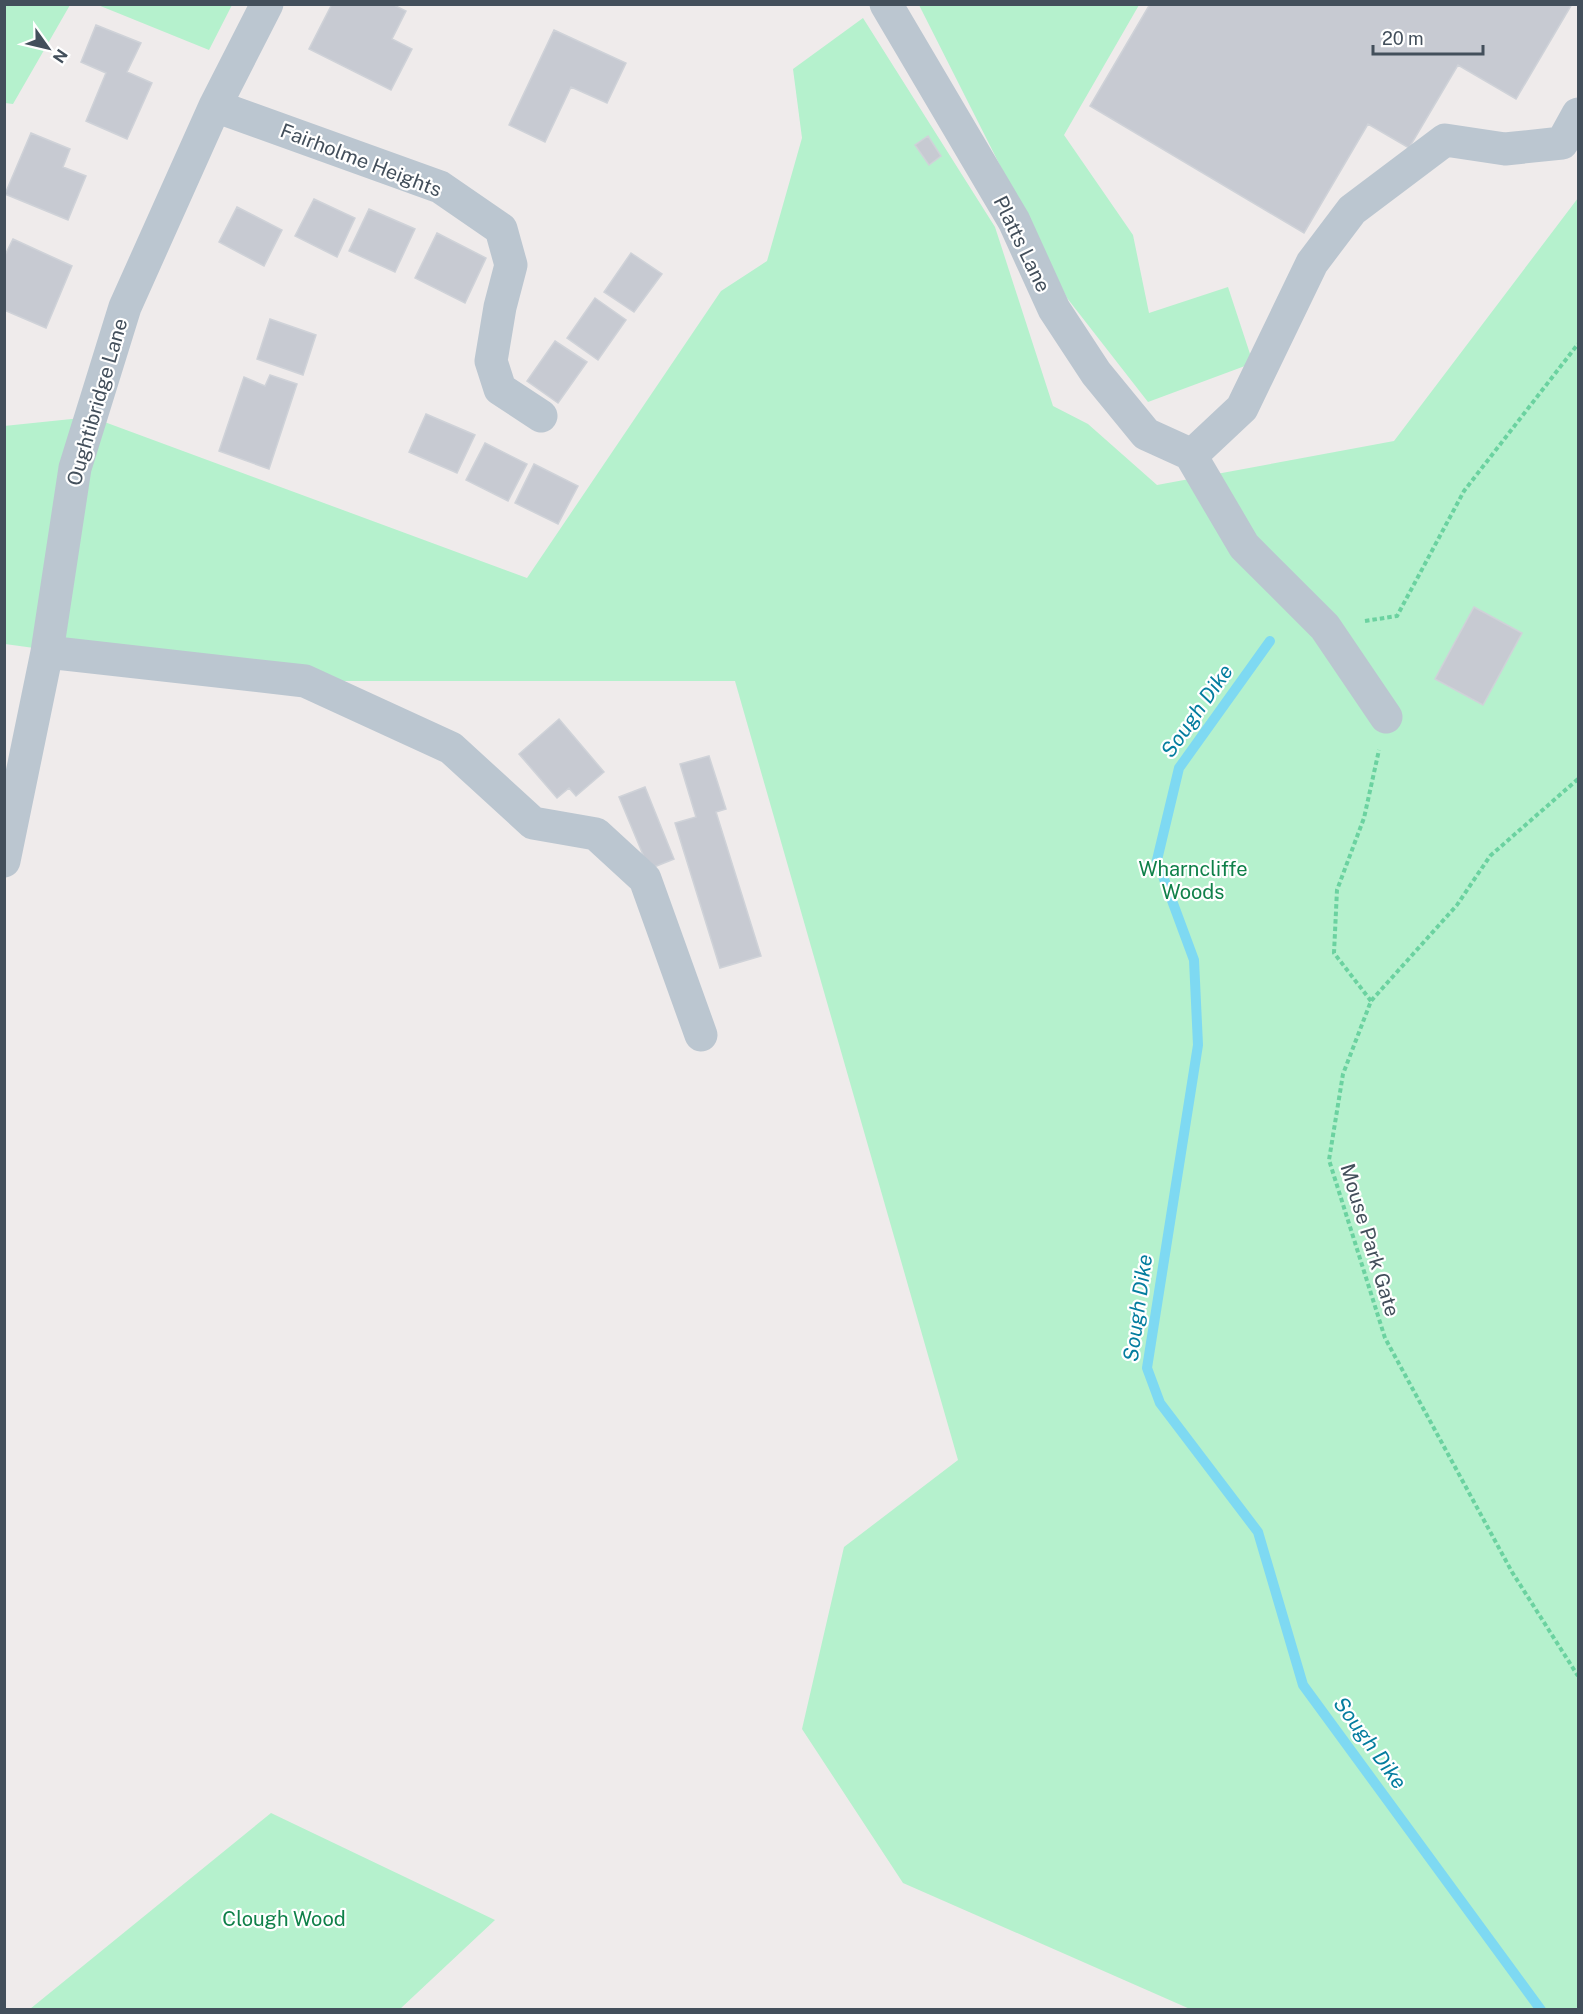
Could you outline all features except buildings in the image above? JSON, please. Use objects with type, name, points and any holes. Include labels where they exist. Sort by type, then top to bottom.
[{"type":"street","name":"Oughtibridge Lane","points":[[4,861],[47,652],[75,468],[125,307],[215,106],[267,4]]},
{"type":"street","name":"Platts Lane","points":[[886,4],[1014,221],[1053,309],[1096,373],[1146,434],[1190,454]]},
{"type":"street","name":"Fairholme Heights","points":[[215,106],[440,187],[501,229],[511,266],[500,307],[490,361],[500,389],[540,416]]},
{"type":"street","points":[[1386,717],[1325,627],[1244,546],[1190,454],[1193,454],[1242,408],[1312,263],[1352,210],[1445,140],[1505,149],[1562,142],[1578,114]]},
{"type":"street","points":[[47,652],[305,681],[451,748],[533,823],[596,834],[645,879],[700,1035]]},
{"type":"path","points":[[1325,627],[1397,616],[1464,492],[1578,344]]},
{"type":"path","points":[[1371,1000],[1334,953],[1337,890],[1364,818],[1386,717]]},
{"type":"path","name":"Mouse Park Gate","points":[[1578,779],[1490,856],[1457,905],[1371,1000],[1343,1074],[1329,1160],[1385,1338],[1512,1572],[1578,1676]]},
{"type":"green space","points":[[232,4],[209,50],[98,5]]},
{"type":"green space","points":[[4,5],[70,5],[13,104],[5,103]]},
{"type":"green space","points":[[919,5],[1139,5],[1064,135],[1133,235],[1149,313],[1228,287],[1253,363],[1148,402],[1067,298]]},
{"type":"green space","name":"Wharncliffe Woods","points":[[863,18],[995,227],[1053,406],[1088,424],[1157,485],[1394,441],[1578,198],[1578,2009],[1190,2009],[903,1883],[802,1729],[844,1547],[958,1460],[735,681],[305,681],[136,662],[5,644],[4,426],[91,417],[527,578],[721,291],[767,261],[802,138],[793,69]]},
{"type":"green space","name":"Clough Wood","points":[[271,1813],[495,1920],[400,2009],[30,2009]]},
{"type":"waterway","name":"Sough Dike","points":[[1270,641],[1179,768],[1157,860],[1194,960],[1198,1045],[1147,1368],[1160,1403],[1258,1532],[1303,1685],[1541,2010]]}]
